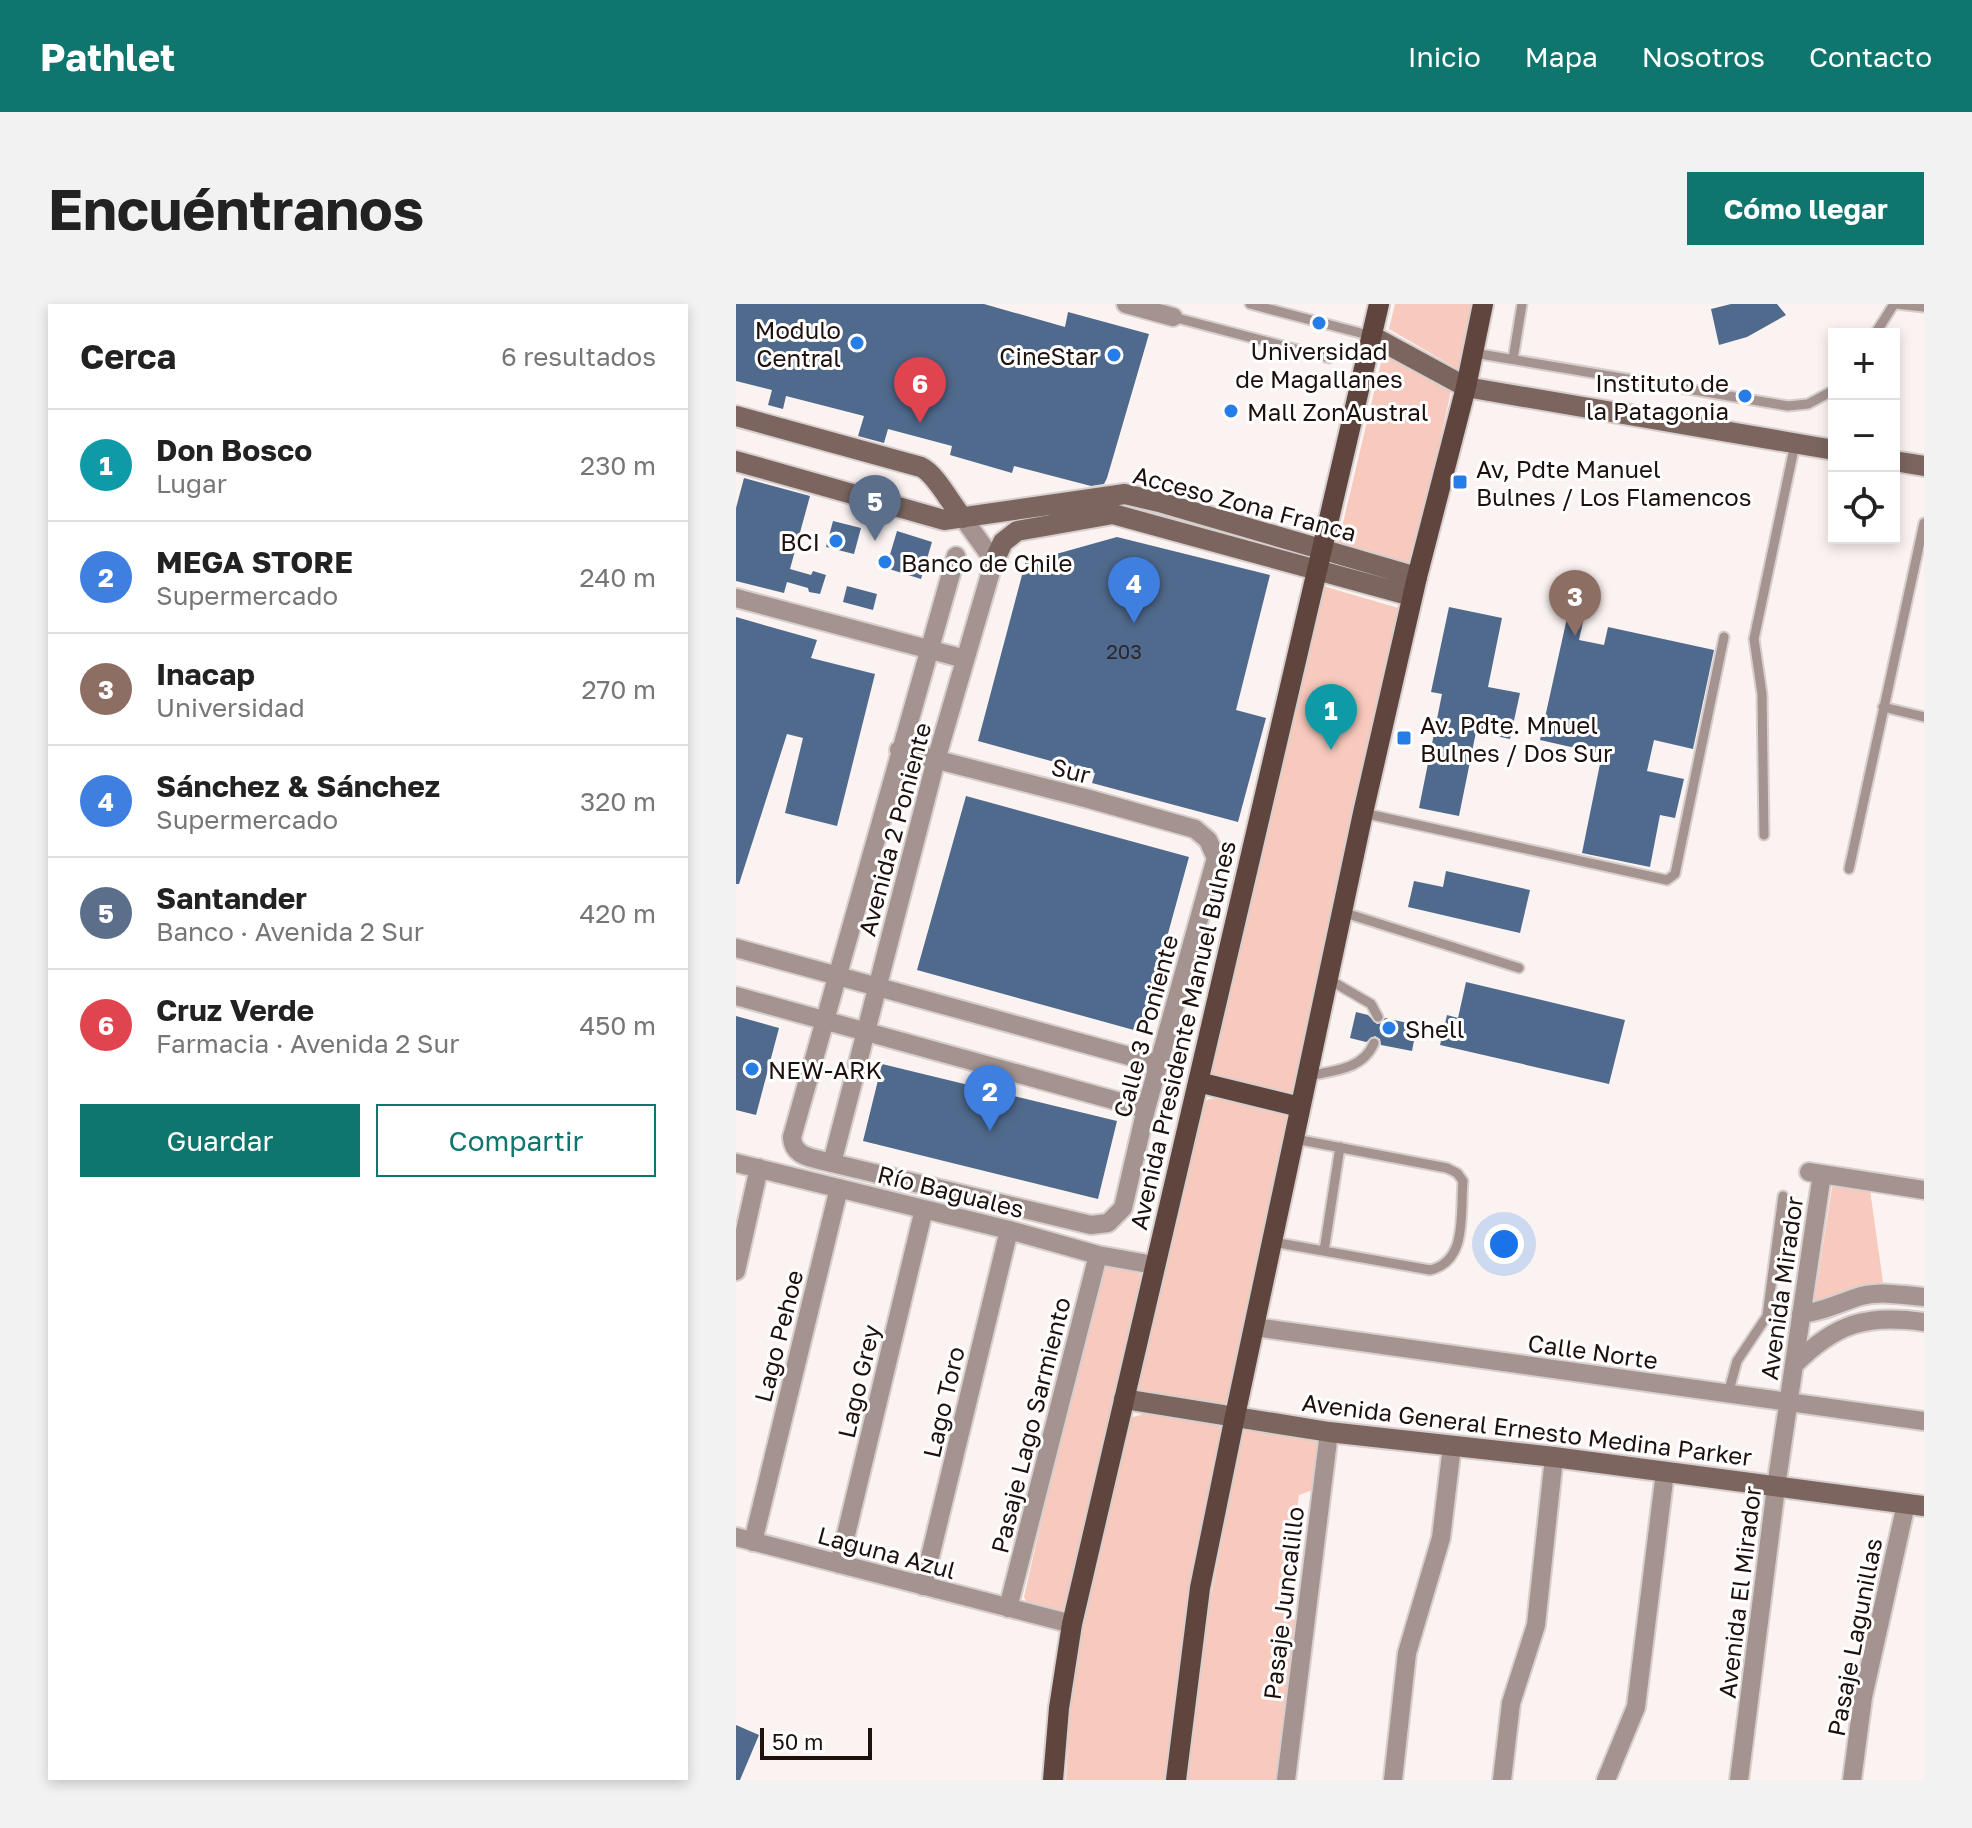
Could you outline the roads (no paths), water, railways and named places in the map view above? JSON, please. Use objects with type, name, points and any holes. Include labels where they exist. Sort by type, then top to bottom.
[{"type":"main road","name":"Avenida Presidente Manuel Bulnes","points":[[1053,1780],[1059,1708],[1072,1624],[1379,304]]},
{"type":"main road","points":[[1176,1780],[1200,1588],[1235,1416],[1363,813],[1414,587],[1466,387],[1483,304]]},
{"type":"main road","points":[[1198,1082],[1300,1107]]},
{"type":"street","points":[[1126,304],[1173,317]]},
{"type":"street","points":[[1372,336],[1466,387],[1828,449]]},
{"type":"street","points":[[736,416],[921,467],[935,478],[951,505],[994,561]]},
{"type":"street","name":"Acceso Zona Franca","points":[[736,461],[944,520],[1125,494],[1323,549],[1414,587]]},
{"type":"street","points":[[1900,462],[1924,466]]},
{"type":"street","name":"Acceso Zona Franca","points":[[994,561],[1003,542],[1017,531],[1113,514],[1317,571],[1414,587]]},
{"type":"street","name":"Avenida 2 Poniente","points":[[956,556],[792,1137],[792,1147],[798,1154],[832,1163],[936,760],[994,561]]},
{"type":"street","points":[[736,598],[965,659]]},
{"type":"street","name":"Sur","points":[[899,750],[1195,829],[1208,840],[1216,858]]},
{"type":"street","name":"Calle 3 Poniente","points":[[832,1163],[1091,1225],[1108,1223],[1123,1208],[1146,1109],[1216,858]]},
{"type":"street","points":[[736,948],[1158,1064]]},
{"type":"street","points":[[736,996],[1146,1109]]},
{"type":"street","name":"Río Baguales","points":[[736,1163],[1098,1255],[1154,1265]]},
{"type":"street","points":[[737,1262],[759,1168]]},
{"type":"street","name":"Avenida Mirador","points":[[1788,1406],[1815,1173],[1924,1190]]},
{"type":"street","name":"Lago Pehoe","points":[[744,1539],[839,1188]]},
{"type":"street","name":"Lago Grey","points":[[839,1564],[924,1209]]},
{"type":"street","name":"Lago Toro","points":[[923,1586],[1009,1230]]},
{"type":"street","name":"Pasaje Lago Sarmiento","points":[[1008,1608],[1098,1255]]},
{"type":"street","points":[[1801,1314],[1817,1312],[1863,1296],[1889,1293],[1924,1297]]},
{"type":"street","points":[[1794,1365],[1817,1343],[1849,1324],[1880,1318],[1924,1322]]},
{"type":"street","name":"Calle Norte","points":[[1255,1327],[1788,1406],[1924,1421]]},
{"type":"street","name":"Avenida General Ernesto Medina Parker","points":[[1124,1399],[1329,1432],[1554,1457],[1915,1505]]},
{"type":"street","name":"Avenida El Mirador","points":[[1739,1780],[1788,1406]]},
{"type":"street","name":"Pasaje Juncalillo","points":[[1286,1780],[1329,1432]]},
{"type":"street","points":[[1393,1780],[1407,1653],[1441,1538],[1452,1446]]},
{"type":"street","points":[[1502,1780],[1511,1703],[1536,1625],[1554,1457]]},
{"type":"street","points":[[1606,1780],[1636,1707],[1665,1472]]},
{"type":"street","name":"Pasaje Lagunillas","points":[[1852,1780],[1863,1697],[1915,1505]]},
{"type":"street","name":"Laguna Azul","points":[[744,1539],[1072,1624]]},
{"type":"lane","points":[[1250,304],[1372,336]]},
{"type":"lane","points":[[1513,359],[1522,304]]},
{"type":"lane","points":[[1879,328],[1895,304],[1924,307]]},
{"type":"lane","points":[[1173,317],[1329,358]]},
{"type":"lane","points":[[1473,353],[1788,406],[1808,404],[1828,393]]},
{"type":"lane","points":[[1764,835],[1762,694],[1754,639],[1795,444]]},
{"type":"lane","points":[[1849,869],[1924,523]]},
{"type":"lane","points":[[1363,813],[1667,880],[1675,874],[1724,637]]},
{"type":"lane","points":[[1883,707],[1924,717]]},
{"type":"lane","points":[[1342,912],[1519,968]]},
{"type":"lane","points":[[1328,978],[1371,1004],[1378,1017]]},
{"type":"lane","points":[[1307,1076],[1356,1064],[1369,1053],[1374,1043]]},
{"type":"lane","points":[[1273,1242],[1430,1270],[1442,1267],[1452,1259],[1458,1247],[1463,1181],[1457,1173],[1447,1168],[1294,1139]]},
{"type":"lane","points":[[1324,1251],[1340,1147]]},
{"type":"lane","points":[[1728,1395],[1737,1361],[1767,1316],[1783,1196]]},
{"type":"place","name":"Universidad de Magallanes","points":[[1319,323]]},
{"type":"place","name":"Modulo Central","points":[[857,343]]},
{"type":"place","name":"CineStar","points":[[1114,355]]},
{"type":"place","name":"Instituto de la Patagonia","points":[[1745,396]]},
{"type":"place","name":"Mall ZonAustral","points":[[1231,411]]},
{"type":"place","name":"Cruz Verde","points":[[920,423]]},
{"type":"place","name":"Av, Pdte Manuel Bulnes / Los Flamencos","points":[[1460,482]]},
{"type":"place","name":"BCI","points":[[836,541]]},
{"type":"place","name":"Santander","points":[[875,541]]},
{"type":"place","name":"Banco de Chile","points":[[885,562]]},
{"type":"place","name":"Sánchez & Sánchez","points":[[1134,623]]},
{"type":"place","name":"Inacap","points":[[1575,636]]},
{"type":"place","name":"Av. Pdte. Mnuel Bulnes / Dos Sur","points":[[1404,738]]},
{"type":"place","name":"Don Bosco","points":[[1331,750]]},
{"type":"place","name":"Shell","points":[[1389,1028]]},
{"type":"place","name":"NEW-ARK","points":[[752,1069]]},
{"type":"place","name":"MEGA STORE","points":[[990,1131]]}]
